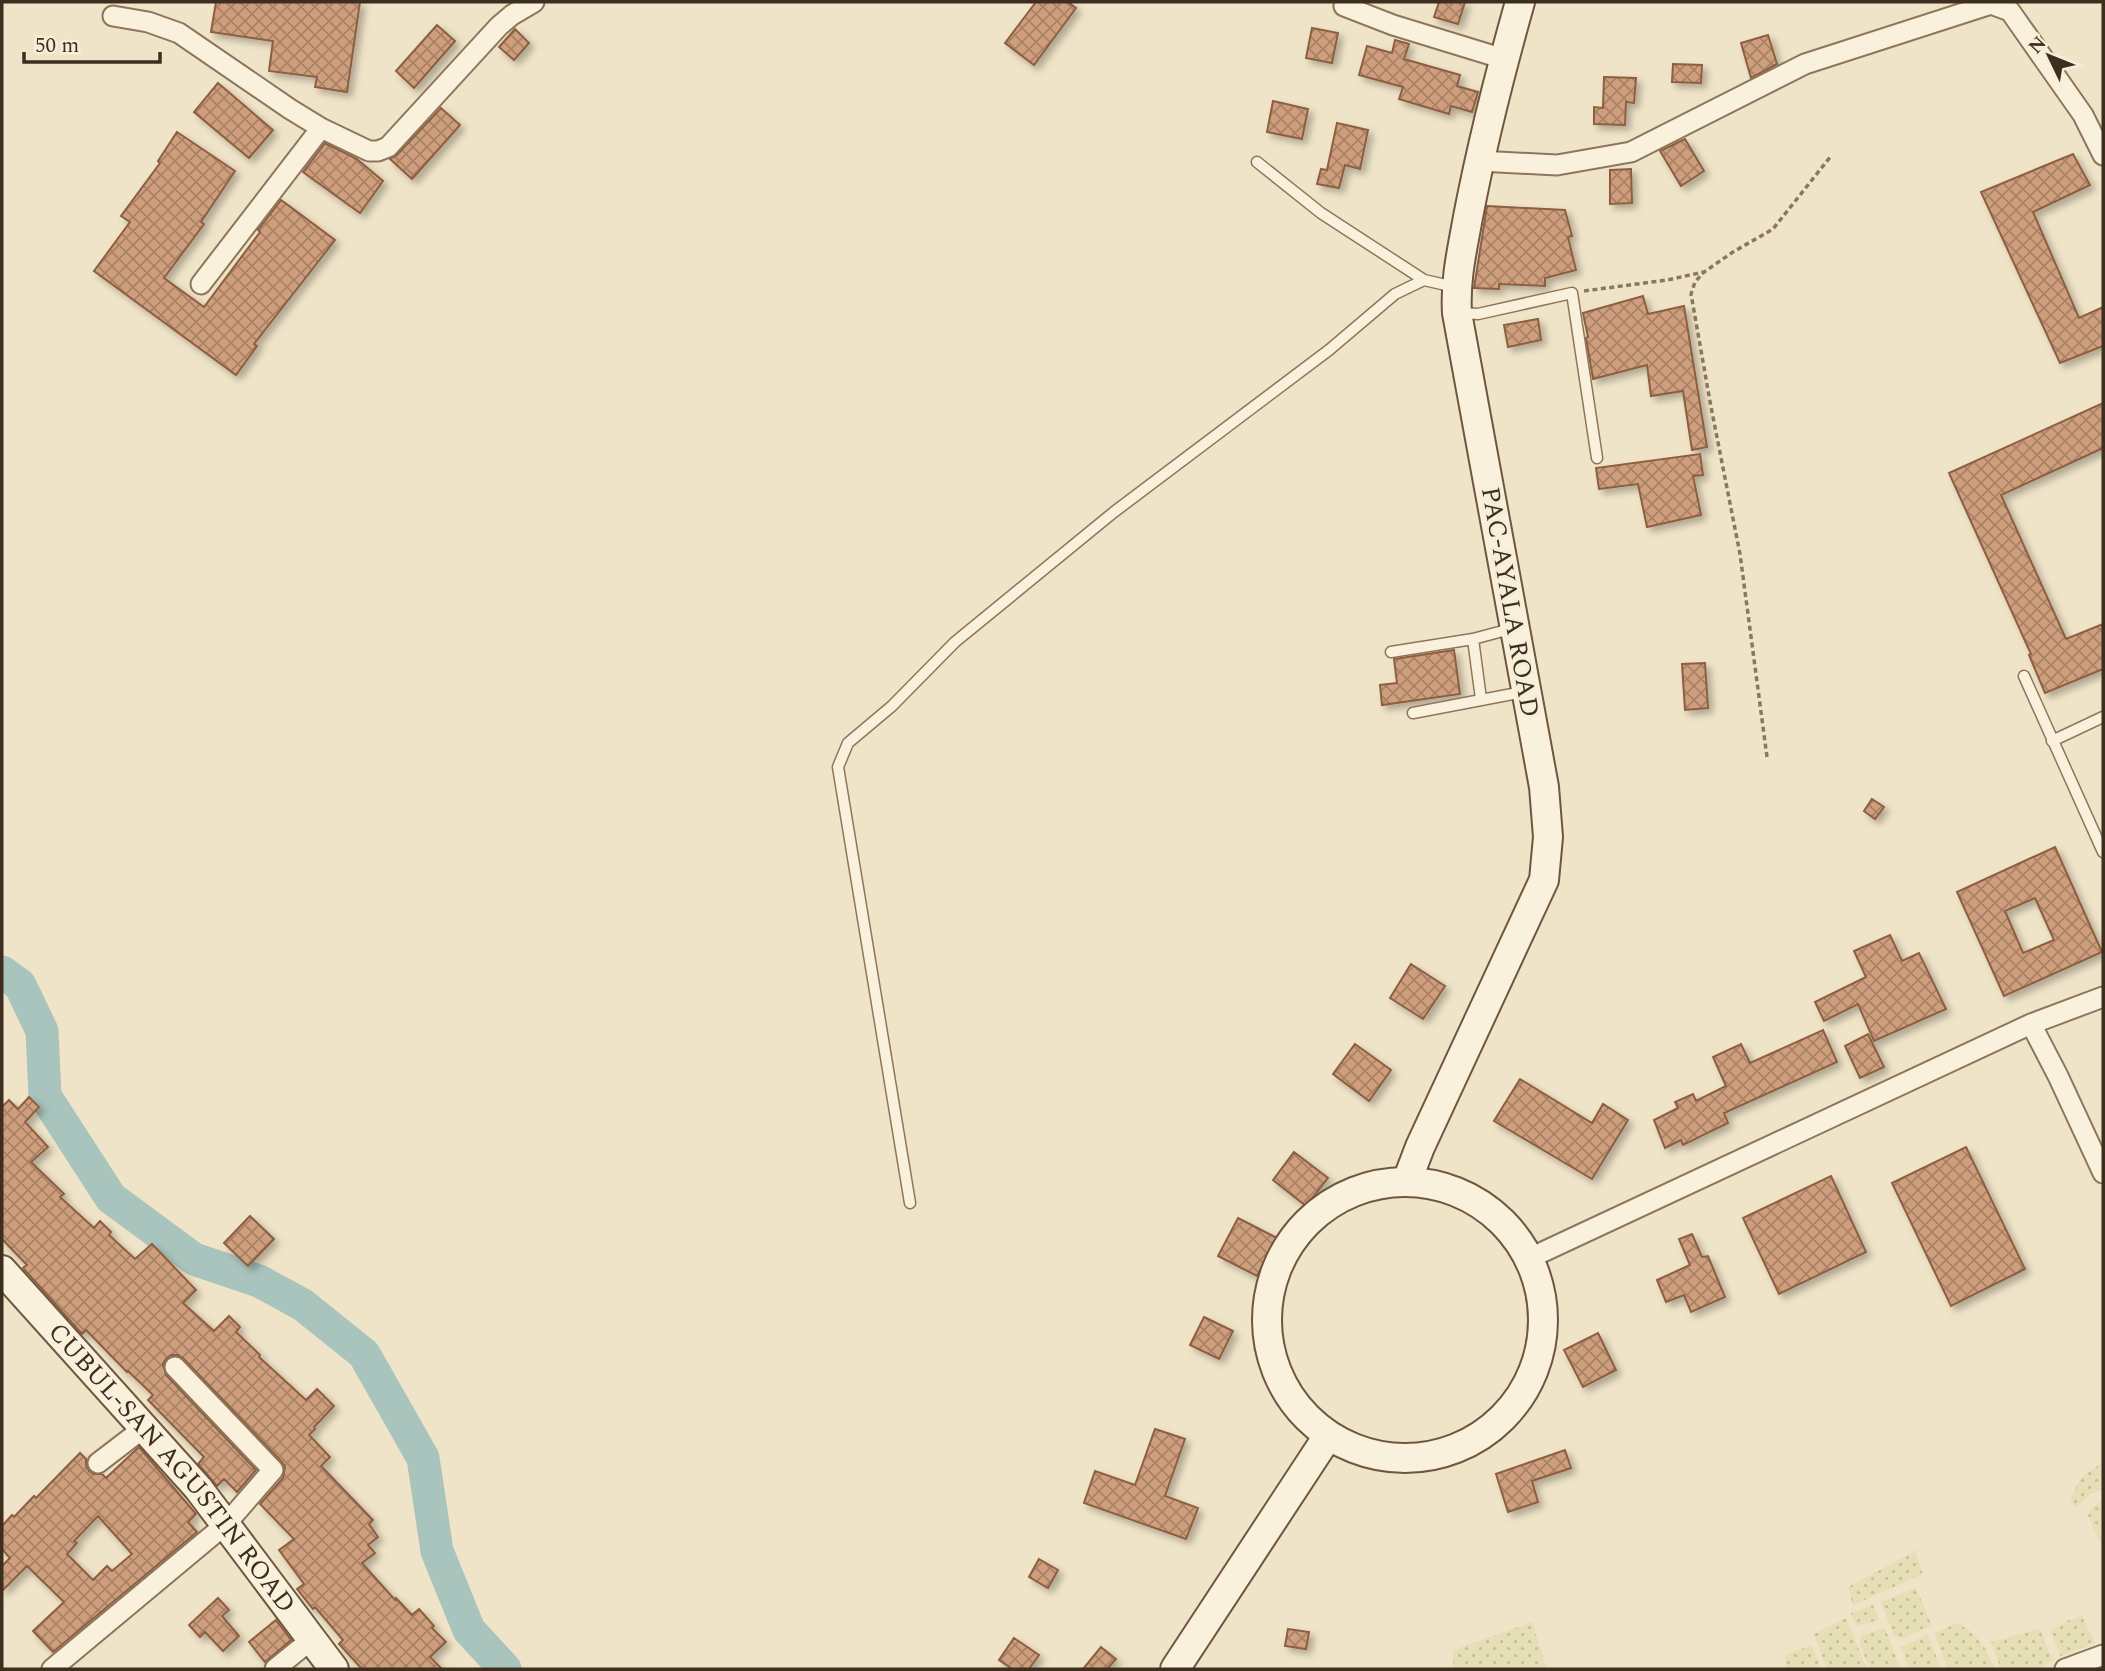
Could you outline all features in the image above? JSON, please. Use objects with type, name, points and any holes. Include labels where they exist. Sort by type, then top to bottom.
[{"type":"street","points":[[113,16],[148,22],[179,33],[321,128],[369,151],[378,151],[388,147],[499,26],[534,2]]},
{"type":"street","name":"PAC-AYALA ROAD","points":[[1406,1181],[1544,880],[1548,836],[1544,787],[1456,300],[1479,161],[1520,2]]},
{"type":"street","points":[[1479,161],[1557,166],[1631,152],[1805,64],[1991,5],[2010,11],[2083,115],[2103,155]]},
{"type":"street","points":[[1344,6],[1393,25],[1504,59]]},
{"type":"street","points":[[201,284],[321,128]]},
{"type":"street","points":[[1530,1258],[2031,1024],[2103,997]]},
{"type":"street","points":[[2031,1024],[2103,1173]]},
{"type":"street","points":[[1406,1181],[1457,1191],[1500,1217],[1530,1258],[1543,1301],[1542,1347],[1526,1389],[1497,1424],[1458,1448],[1414,1459],[1369,1454],[1328,1436],[1296,1406],[1275,1367],[1267,1324],[1273,1280],[1293,1240],[1324,1209],[1363,1188],[1406,1181]]},
{"type":"street","name":"CUBUL-SAN AGUSTIN ROAD","points":[[2,1270],[198,1488],[334,1669]]},
{"type":"street","points":[[52,1669],[226,1524],[273,1470],[176,1367]]},
{"type":"street","points":[[98,1463],[145,1427]]},
{"type":"street","points":[[1175,1669],[1328,1436]]},
{"type":"street","points":[[275,1669],[312,1639]]},
{"type":"street","points":[[2065,1669],[2103,1654]]},
{"type":"lane","points":[[1258,162],[1321,212],[1478,314],[1572,293],[1597,458]]},
{"type":"lane","points":[[911,1203],[838,766],[848,743],[892,706],[955,642],[1104,521],[1329,350],[1395,294],[1424,280]]},
{"type":"lane","points":[[1391,652],[1473,639],[1514,628]]},
{"type":"lane","points":[[1473,639],[1481,699]]},
{"type":"lane","points":[[2024,676],[2103,852]]},
{"type":"lane","points":[[1413,713],[1526,691]]},
{"type":"lane","points":[[2052,741],[2103,717]]},
{"type":"path","points":[[1767,757],[1740,554],[1691,294],[1695,282],[1704,272],[1773,229],[1830,156]]},
{"type":"path","points":[[1572,293],[1704,272]]},
{"type":"shaded area","points":[[2103,1462],[2103,1489],[2091,1494],[2075,1508],[2070,1499],[2081,1478]]},
{"type":"shaded area","points":[[2103,1500],[2103,1548],[2088,1516],[2091,1508]]},
{"type":"shaded area","points":[[1915,1551],[1923,1574],[1853,1605],[1848,1587]]},
{"type":"shaded area","points":[[1916,1588],[1932,1626],[1902,1638],[1894,1636],[1881,1602]]},
{"type":"shaded area","points":[[1873,1605],[1879,1620],[1856,1626],[1851,1613]]},
{"type":"shaded area","points":[[2082,1616],[2095,1643],[2060,1656],[2051,1631],[2064,1622]]},
{"type":"shaded area","points":[[1846,1618],[1867,1669],[1827,1669],[1814,1634]]},
{"type":"shaded area","points":[[1532,1622],[1547,1669],[1453,1669],[1453,1650]]},
{"type":"shaded area","points":[[1958,1623],[1974,1634],[1995,1669],[1948,1669],[1934,1633]]},
{"type":"shaded area","points":[[1885,1628],[1901,1669],[1870,1669],[1859,1643],[1862,1635]]},
{"type":"shaded area","points":[[2040,1629],[2053,1661],[2039,1669],[2001,1669],[1991,1642]]},
{"type":"shaded area","points":[[1928,1635],[1941,1669],[1909,1669],[1901,1647]]},
{"type":"shaded area","points":[[1812,1645],[1821,1669],[1787,1669],[1786,1655]]},
{"type":"building","points":[[216,2],[360,2],[347,92],[315,87],[317,77],[269,71],[273,41],[211,32]]},
{"type":"building","points":[[1036,2],[1068,2],[1076,8],[1034,65],[1005,43]]},
{"type":"building","points":[[1439,2],[1465,2],[1458,24],[1434,17]]},
{"type":"building","points":[[437,25],[455,41],[414,88],[396,71]]},
{"type":"building","points":[[1312,28],[1338,33],[1332,63],[1306,58]]},
{"type":"building","points":[[515,29],[529,43],[514,60],[499,47]]},
{"type":"building","points":[[1768,35],[1777,64],[1751,78],[1741,43]]},
{"type":"building","points":[[1395,40],[1409,44],[1404,59],[1460,75],[1457,86],[1478,92],[1472,112],[1451,106],[1449,114],[1399,99],[1403,87],[1359,75],[1367,46],[1392,53]]},
{"type":"building","points":[[1673,64],[1702,65],[1701,83],[1672,82]]},
{"type":"building","points":[[1604,77],[1636,78],[1634,103],[1626,102],[1625,125],[1594,124],[1594,107],[1603,108]]},
{"type":"building","points":[[218,83],[273,130],[249,158],[194,112]]},
{"type":"building","points":[[1273,101],[1308,109],[1302,139],[1267,132]]},
{"type":"building","points":[[441,108],[460,125],[412,179],[390,159],[397,155]]},
{"type":"building","points":[[1337,123],[1368,130],[1360,169],[1345,165],[1339,188],[1317,184],[1321,169],[1327,170]]},
{"type":"building","points":[[177,132],[235,171],[201,222],[204,224],[164,278],[204,307],[281,200],[335,240],[254,344],[257,346],[236,375],[94,271],[130,222],[121,216],[160,163],[158,161]]},
{"type":"building","points":[[1685,139],[1704,171],[1681,186],[1660,151]]},
{"type":"building","points":[[325,143],[357,159],[383,181],[360,213],[303,172]]},
{"type":"building","points":[[2073,154],[2090,185],[2033,212],[2079,318],[2103,307],[2103,346],[2060,363],[1981,192]]},
{"type":"building","points":[[1631,169],[1632,203],[1610,204],[1610,170]]},
{"type":"building","points":[[1487,206],[1565,210],[1572,236],[1568,237],[1576,270],[1545,278],[1545,286],[1499,284],[1499,289],[1474,288]]},
{"type":"building","points":[[1643,296],[1648,314],[1684,306],[1707,447],[1692,450],[1683,391],[1651,396],[1647,365],[1593,379],[1583,313]]},
{"type":"building","points":[[1538,319],[1541,340],[1508,347],[1504,325]]},
{"type":"building","points":[[2103,403],[2103,448],[2001,495],[2066,639],[2103,624],[2103,669],[2045,693],[2029,655],[2031,654],[1949,473]]},
{"type":"building","points":[[1700,454],[1703,475],[1693,476],[1701,515],[1647,527],[1638,484],[1599,489],[1596,468]]},
{"type":"building","points":[[1454,650],[1460,694],[1382,705],[1380,685],[1397,683],[1394,659]]},
{"type":"building","points":[[1705,663],[1708,708],[1685,710],[1682,664]]},
{"type":"building","points":[[1872,799],[1884,807],[1875,819],[1864,811]]},
{"type":"building","points":[[2055,847],[2102,952],[2004,996],[1957,892]],"holes":[[[2035,898],[2054,940],[2023,953],[2005,911]]]},
{"type":"building","points":[[1890,935],[1902,961],[1919,953],[1946,1009],[1874,1041],[1858,1004],[1824,1021],[1815,1002],[1866,977],[1854,951]]},
{"type":"building","points":[[1411,964],[1445,986],[1423,1019],[1390,998]]},
{"type":"building","points":[[1823,1030],[1837,1062],[1724,1113],[1728,1123],[1683,1145],[1681,1140],[1665,1148],[1654,1120],[1678,1108],[1675,1102],[1693,1094],[1696,1101],[1726,1086],[1713,1057],[1741,1044],[1750,1063]]},
{"type":"building","points":[[1868,1034],[1884,1067],[1860,1078],[1845,1046]]},
{"type":"building","points":[[1355,1044],[1391,1070],[1369,1101],[1333,1074]]},
{"type":"building","points":[[1520,1079],[1592,1123],[1603,1104],[1628,1120],[1592,1179],[1494,1121]]},
{"type":"building","points":[[29,1097],[39,1107],[25,1122],[48,1147],[31,1162],[64,1194],[60,1197],[94,1228],[100,1221],[111,1232],[109,1235],[135,1259],[152,1244],[196,1290],[183,1303],[214,1331],[229,1316],[240,1327],[236,1332],[306,1400],[317,1389],[334,1406],[309,1435],[330,1457],[321,1466],[373,1520],[369,1524],[378,1537],[368,1545],[375,1553],[362,1563],[412,1615],[419,1609],[446,1642],[430,1657],[442,1669],[362,1669],[339,1644],[343,1640],[297,1589],[304,1584],[279,1550],[294,1539],[260,1504],[283,1478],[285,1467],[282,1462],[184,1359],[171,1355],[163,1364],[166,1375],[256,1470],[237,1492],[224,1479],[217,1486],[198,1464],[204,1457],[148,1400],[153,1395],[86,1330],[82,1334],[23,1268],[27,1265],[2,1239],[2,1107],[9,1100],[18,1109]]},
{"type":"building","points":[[1966,1147],[2025,1269],[1951,1306],[1892,1183]]},
{"type":"building","points":[[1294,1152],[1328,1178],[1306,1206],[1273,1180]]},
{"type":"building","points":[[1831,1176],[1866,1252],[1779,1294],[1743,1218]]},
{"type":"building","points":[[250,1216],[274,1239],[248,1266],[224,1243]]},
{"type":"building","points":[[1238,1218],[1277,1238],[1257,1276],[1218,1256]]},
{"type":"building","points":[[1692,1234],[1702,1257],[1708,1256],[1725,1297],[1691,1312],[1684,1295],[1666,1302],[1657,1280],[1690,1265],[1679,1239]]},
{"type":"building","points":[[1204,1317],[1233,1331],[1219,1359],[1190,1345]]},
{"type":"building","points":[[1598,1333],[1616,1370],[1583,1387],[1564,1350]]},
{"type":"building","points":[[1155,1429],[1185,1439],[1165,1496],[1198,1508],[1186,1539],[1084,1503],[1095,1471],[1135,1485]]},
{"type":"building","points":[[139,1447],[196,1514],[188,1522],[197,1532],[53,1652],[33,1631],[64,1602],[27,1566],[2,1591],[2,1566],[10,1558],[2,1549],[2,1526],[34,1496],[36,1498],[80,1453],[86,1459],[89,1471],[102,1474],[106,1478]],"holes":[[[98,1516],[132,1554],[112,1571],[107,1566],[93,1580],[67,1554],[77,1543],[74,1541]]]},
{"type":"building","points":[[1565,1450],[1571,1468],[1532,1481],[1538,1502],[1508,1512],[1496,1474]]},
{"type":"building","points":[[1039,1559],[1058,1570],[1048,1588],[1029,1577]]},
{"type":"building","points":[[218,1598],[229,1610],[222,1616],[239,1636],[223,1651],[205,1632],[200,1637],[189,1625]]},
{"type":"building","points":[[276,1620],[291,1640],[265,1662],[249,1642]]},
{"type":"building","points":[[1288,1629],[1309,1632],[1306,1649],[1285,1646]]},
{"type":"building","points":[[1014,1638],[1039,1655],[1029,1669],[1012,1669],[999,1660]]},
{"type":"building","points":[[1101,1647],[1116,1659],[1107,1669],[1083,1669]]},
{"type":"waterway","points":[[2,972],[20,985],[42,1031],[45,1096],[111,1198],[194,1259],[259,1281],[303,1305],[364,1354],[423,1458],[437,1551],[469,1630],[505,1669]]}]
